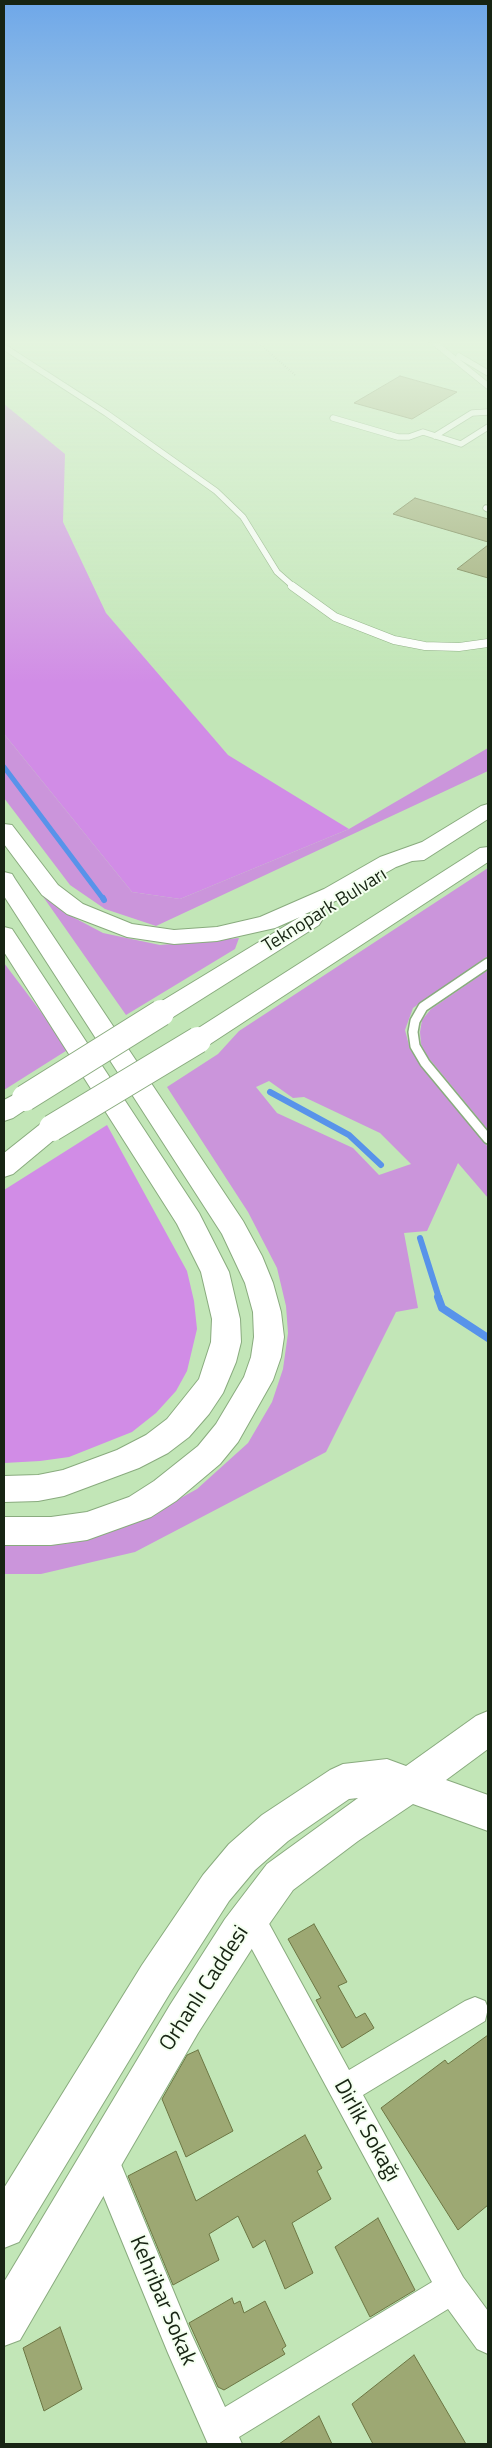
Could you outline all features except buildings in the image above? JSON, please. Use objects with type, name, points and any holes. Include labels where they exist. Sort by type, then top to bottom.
[{"type":"main road","name":"Teknopark Bulvarı","points":[[4,1112],[488,810]]},
{"type":"main road","points":[[4,830],[50,890],[75,909],[127,930],[174,937],[217,934],[267,923],[332,894],[388,862],[431,846]]},
{"type":"main road","points":[[4,1157],[198,1040],[488,853]]},
{"type":"main road","points":[[4,879],[232,1228],[248,1256],[259,1284],[267,1312],[268,1337],[266,1357],[258,1380],[226,1433],[208,1455],[165,1491],[140,1507],[87,1526],[51,1532],[4,1531]]},
{"type":"main road","points":[[4,934],[189,1220],[215,1272],[226,1320],[226,1342],[221,1362],[212,1384],[178,1428],[158,1444],[128,1459],[64,1483],[38,1488],[4,1489]]},
{"type":"main road","points":[[4,1167],[52,1128]]},
{"type":"main road","name":"Orhanlı Caddesi","points":[[4,2324],[184,2019],[239,1933],[280,1877],[345,1828],[411,1784],[488,1728]]},
{"type":"main road","points":[[4,2227],[156,1979],[216,1888],[242,1857],[275,1828],[344,1782],[387,1776],[488,1813]]},
{"type":"street","name":"Dirlik Sokağı","points":[[251,1919],[452,2288],[488,2338]]},
{"type":"street","points":[[344,2090],[475,2012]]},
{"type":"street","name":"Kehribar Sokak","points":[[102,2156],[179,2342],[222,2437]]},
{"type":"street","points":[[222,2437],[452,2288]]},
{"type":"lane","points":[[165,454],[216,491],[244,517],[277,572],[304,596],[335,617],[394,640],[425,646],[460,647],[488,642]]},
{"type":"lane","points":[[488,963],[423,1007],[415,1021],[413,1032],[415,1046],[425,1063],[488,1139]]},
{"type":"shaded area","points":[[4,454],[65,454],[63,522],[106,613],[228,755],[349,829],[180,899],[132,892],[4,734]]},
{"type":"shaded area","points":[[4,734],[132,892],[180,899],[349,829],[488,748],[488,771],[156,926],[105,909],[70,885],[4,798]]},
{"type":"shaded area","points":[[488,868],[488,956],[413,1008],[405,1030],[410,1049],[427,1074],[488,1147],[488,1198],[458,1163],[427,1231],[404,1233],[418,1308],[396,1312],[326,1452],[135,1552],[41,1574],[4,1574],[4,1545],[66,1544],[141,1520],[197,1489],[248,1443],[272,1402],[283,1369],[288,1333],[286,1306],[277,1268],[248,1212],[167,1087],[218,1054],[239,1031]],"holes":[[[269,1081],[293,1098],[304,1097],[380,1133],[411,1164],[379,1175],[353,1148],[277,1113],[256,1087]]]},
{"type":"shaded area","points":[[37,888],[69,915],[103,933],[160,945],[239,938],[235,949],[126,1015]]},
{"type":"shaded area","points":[[4,963],[69,1049],[4,1090]]},
{"type":"shaded area","points":[[488,970],[488,1130],[427,1056],[421,1044],[420,1032],[422,1020],[431,1009]]},
{"type":"shaded area","points":[[107,1125],[187,1271],[194,1301],[197,1329],[187,1371],[176,1391],[156,1413],[132,1432],[69,1457],[4,1463],[4,1190]]},
{"type":"waterway","points":[[4,767],[104,900],[103,898]]},
{"type":"waterway","points":[[270,1092],[349,1135],[381,1165]]},
{"type":"waterway","points":[[420,1238],[439,1298]]},
{"type":"waterway","points":[[438,1297],[442,1308],[488,1338]]}]
